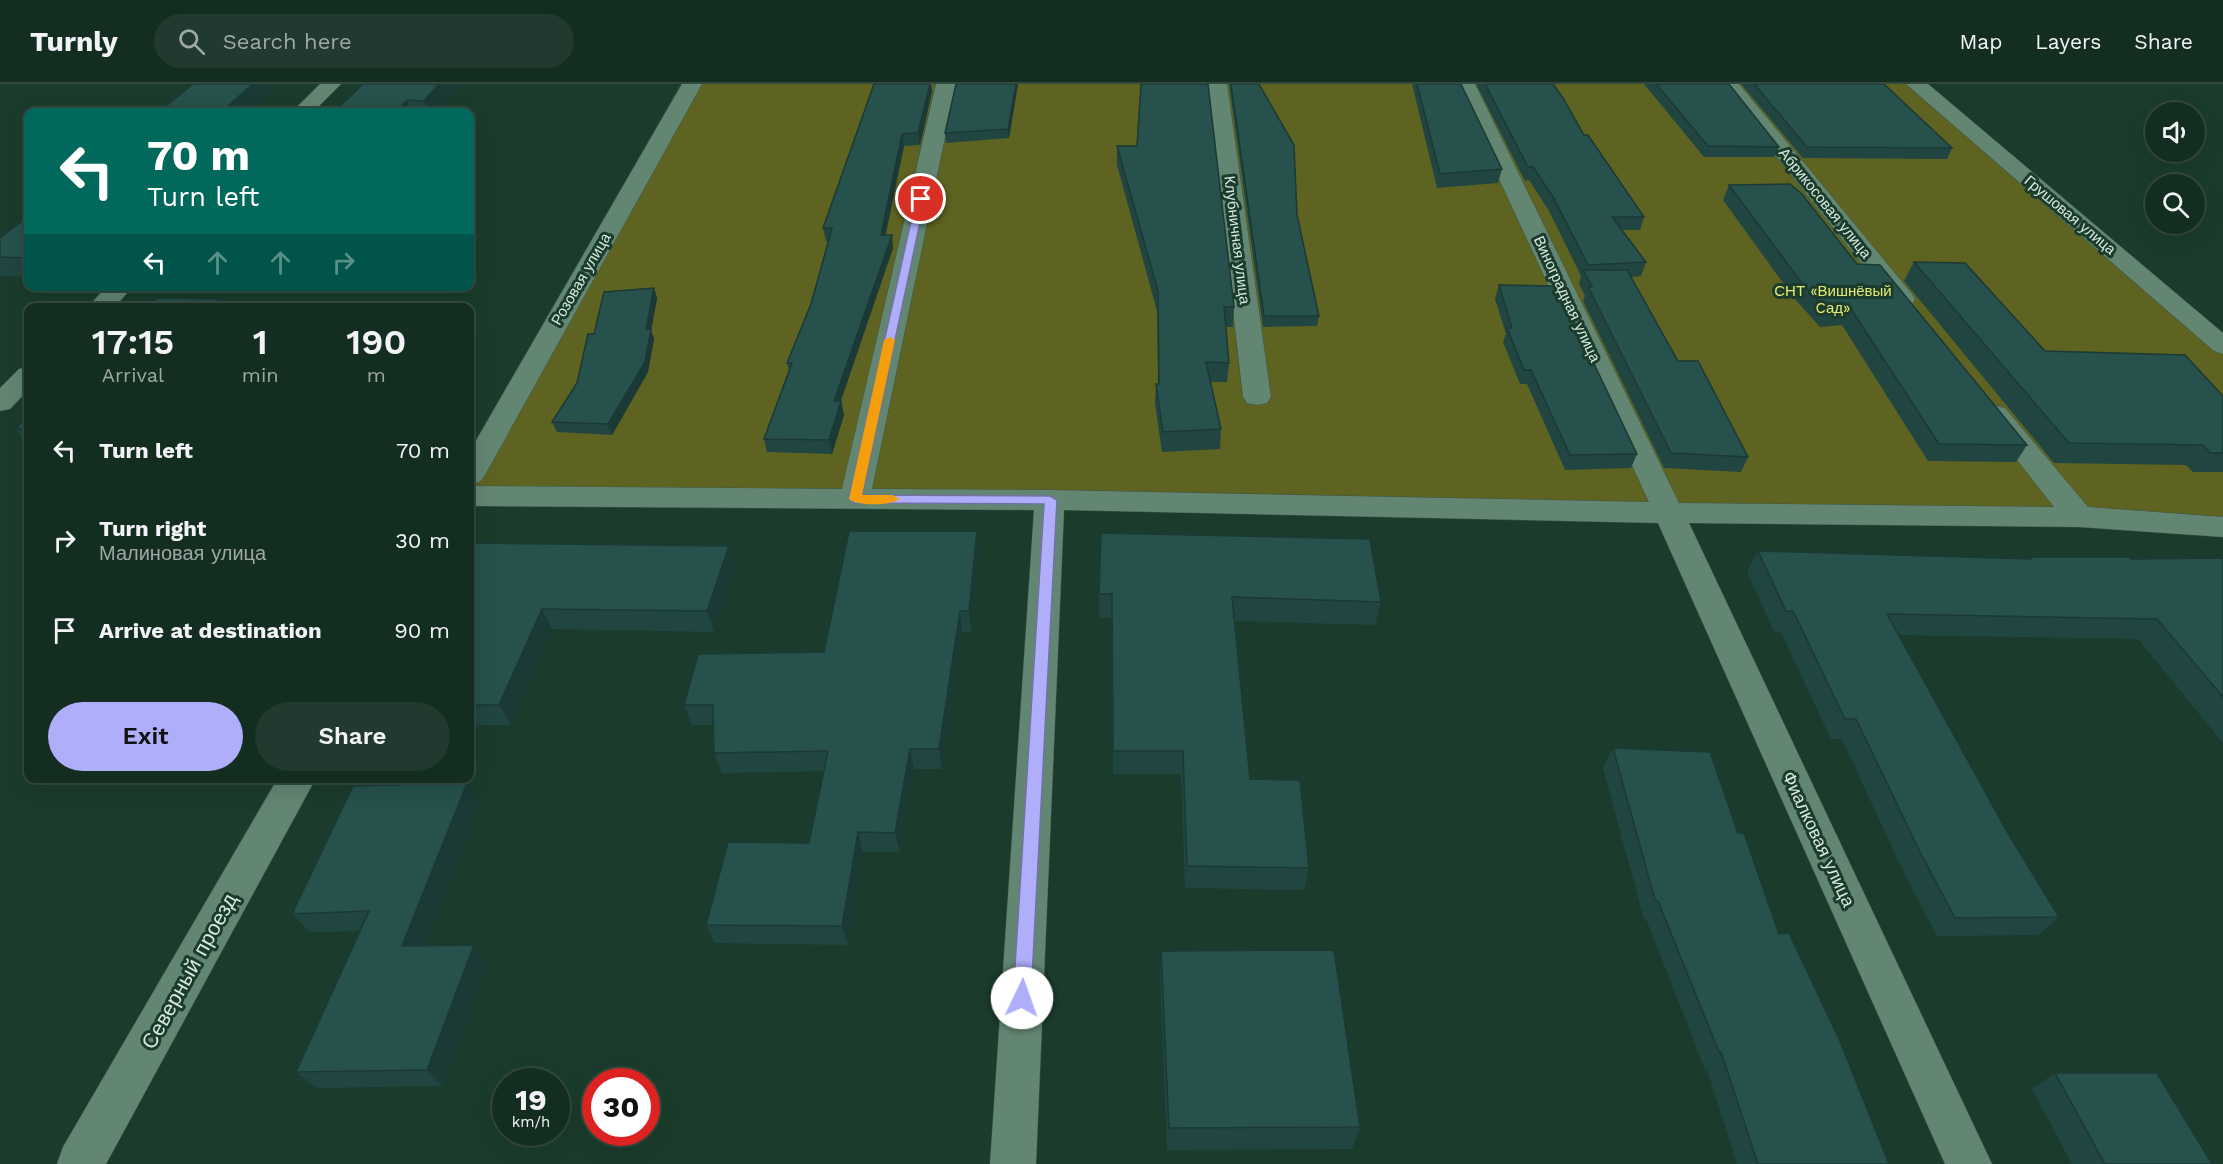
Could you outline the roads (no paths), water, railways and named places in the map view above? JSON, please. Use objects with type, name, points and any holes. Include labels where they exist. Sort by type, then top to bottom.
[{"type":"street","points":[[306,108],[331,84]]},
{"type":"street","name":"Розовая улица","points":[[474,468],[692,84]]},
{"type":"street","points":[[855,499],[946,84]]},
{"type":"street","name":"Клубничная улица","points":[[1217,84],[1257,397]]},
{"type":"street","name":"Виноградная улица","points":[[1465,84],[1669,513]]},
{"type":"street","name":"Абрикосовая улица","points":[[1729,84],[1915,315]]},
{"type":"street","name":"Грушовая улица","points":[[1916,84],[2223,346]]},
{"type":"street","points":[[104,303],[116,291]]},
{"type":"street","points":[[0,403],[24,379]]},
{"type":"street","points":[[1982,398],[2079,518]]},
{"type":"street","points":[[474,496],[1050,500],[1669,513],[2079,518],[2223,527]]},
{"type":"street","points":[[1013,1164],[1050,500]]},
{"type":"street","name":"Фиалковая улица","points":[[1669,513],[1969,1164]]},
{"type":"street","name":"Северный проезд","points":[[80,1164],[295,783]]},
{"type":"park label","name":"СНТ «Вишнёвый Cад»","points":[[1833,300]]}]
